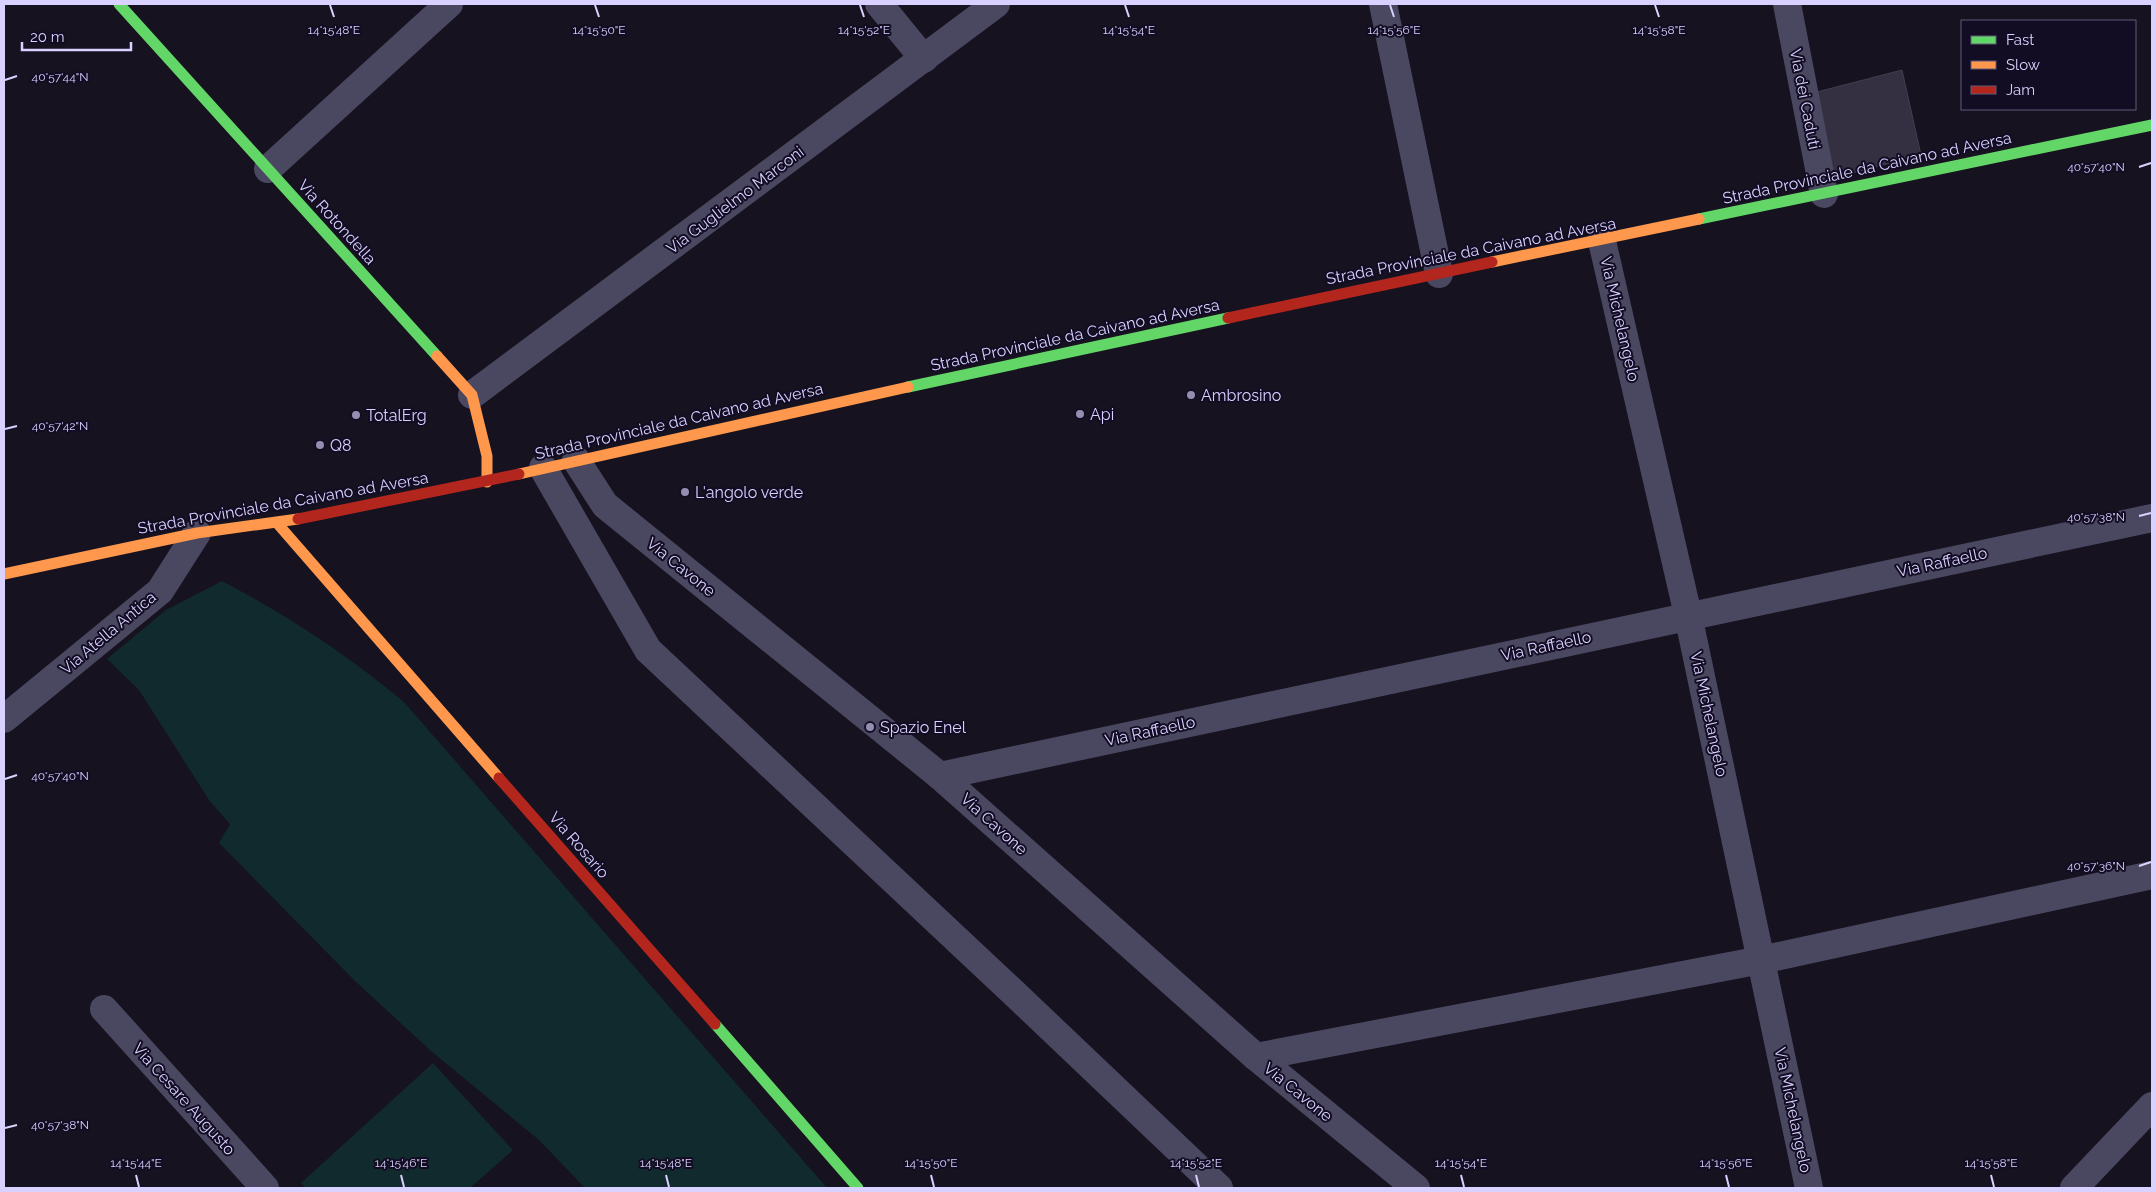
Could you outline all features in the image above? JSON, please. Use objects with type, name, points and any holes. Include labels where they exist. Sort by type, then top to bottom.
[{"type":"main road","name":"Via Rotondella","points":[[119,4],[472,394],[487,456],[487,482]]},
{"type":"main road","name":"Strada Provinciale da Caivano ad Aversa","points":[[4,574],[197,533],[276,523],[487,482],[576,460],[1439,274],[2152,126]]},
{"type":"main road","name":"Via Rosario","points":[[276,523],[858,1188]]},
{"type":"street","points":[[268,169],[449,4]]},
{"type":"street","points":[[880,4],[924,59]]},
{"type":"street","name":"Via Guglielmo Marconi","points":[[472,394],[996,4]]},
{"type":"street","points":[[1383,4],[1439,274]]},
{"type":"street","name":"Via dei Caduti","points":[[1787,4],[1824,194]]},
{"type":"street","name":"Via Michelangelo","points":[[1602,241],[1688,615],[1809,1188]]},
{"type":"street","name":"Via Cavone","points":[[576,460],[605,505],[940,776],[1256,1057],[1416,1188]]},
{"type":"street","points":[[543,468],[648,650],[1016,994],[1219,1188]]},
{"type":"street","name":"Via Raffaello","points":[[940,776],[1688,615],[2152,518]]},
{"type":"street","name":"Via Atella Antica","points":[[4,719],[160,591],[197,533]]},
{"type":"street","points":[[1256,1057],[1761,960],[2152,875]]},
{"type":"street","name":"Via Cesare Augusto","points":[[104,1009],[265,1188]]},
{"type":"street","points":[[2074,1188],[2152,1106]]},
{"type":"green space","points":[[222,581],[270,608],[339,652],[404,702],[827,1188],[585,1188],[539,1140],[431,1051],[356,982],[219,843],[230,824],[209,800],[139,690],[107,659],[166,610]]},
{"type":"green space","points":[[433,1063],[513,1150],[470,1188],[306,1188],[301,1183]]},
{"type":"building","points":[[1902,70],[1921,155],[1830,179],[1817,92]]},
{"type":"traffic: fast","points":[[119,4],[437,356]]},
{"type":"traffic: fast","points":[[1699,219],[2152,125]]},
{"type":"traffic: fast","points":[[908,387],[1228,318]]},
{"type":"traffic: fast","points":[[715,1024],[858,1188]]},
{"type":"traffic: slow","points":[[1492,262],[1699,219]]},
{"type":"traffic: slow","points":[[437,356],[472,395],[487,456],[487,482]]},
{"type":"traffic: slow","points":[[519,474],[908,387]]},
{"type":"traffic: slow","points":[[4,574],[197,533],[298,519]]},
{"type":"traffic: slow","points":[[277,523],[499,778]]},
{"type":"traffic: jam","points":[[1228,318],[1492,262]]},
{"type":"traffic: jam","points":[[298,519],[519,474]]},
{"type":"traffic: jam","points":[[499,778],[715,1024]]},
{"type":"place","name":"Ambrosino","points":[[1191,395]]},
{"type":"place","name":"Api","points":[[1080,414]]},
{"type":"place","name":"TotalErg","points":[[356,415]]},
{"type":"place","name":"Q8","points":[[320,445]]},
{"type":"place","name":"L'angolo verde","points":[[685,492]]},
{"type":"place","name":"Spazio Enel","points":[[870,727]]}]
